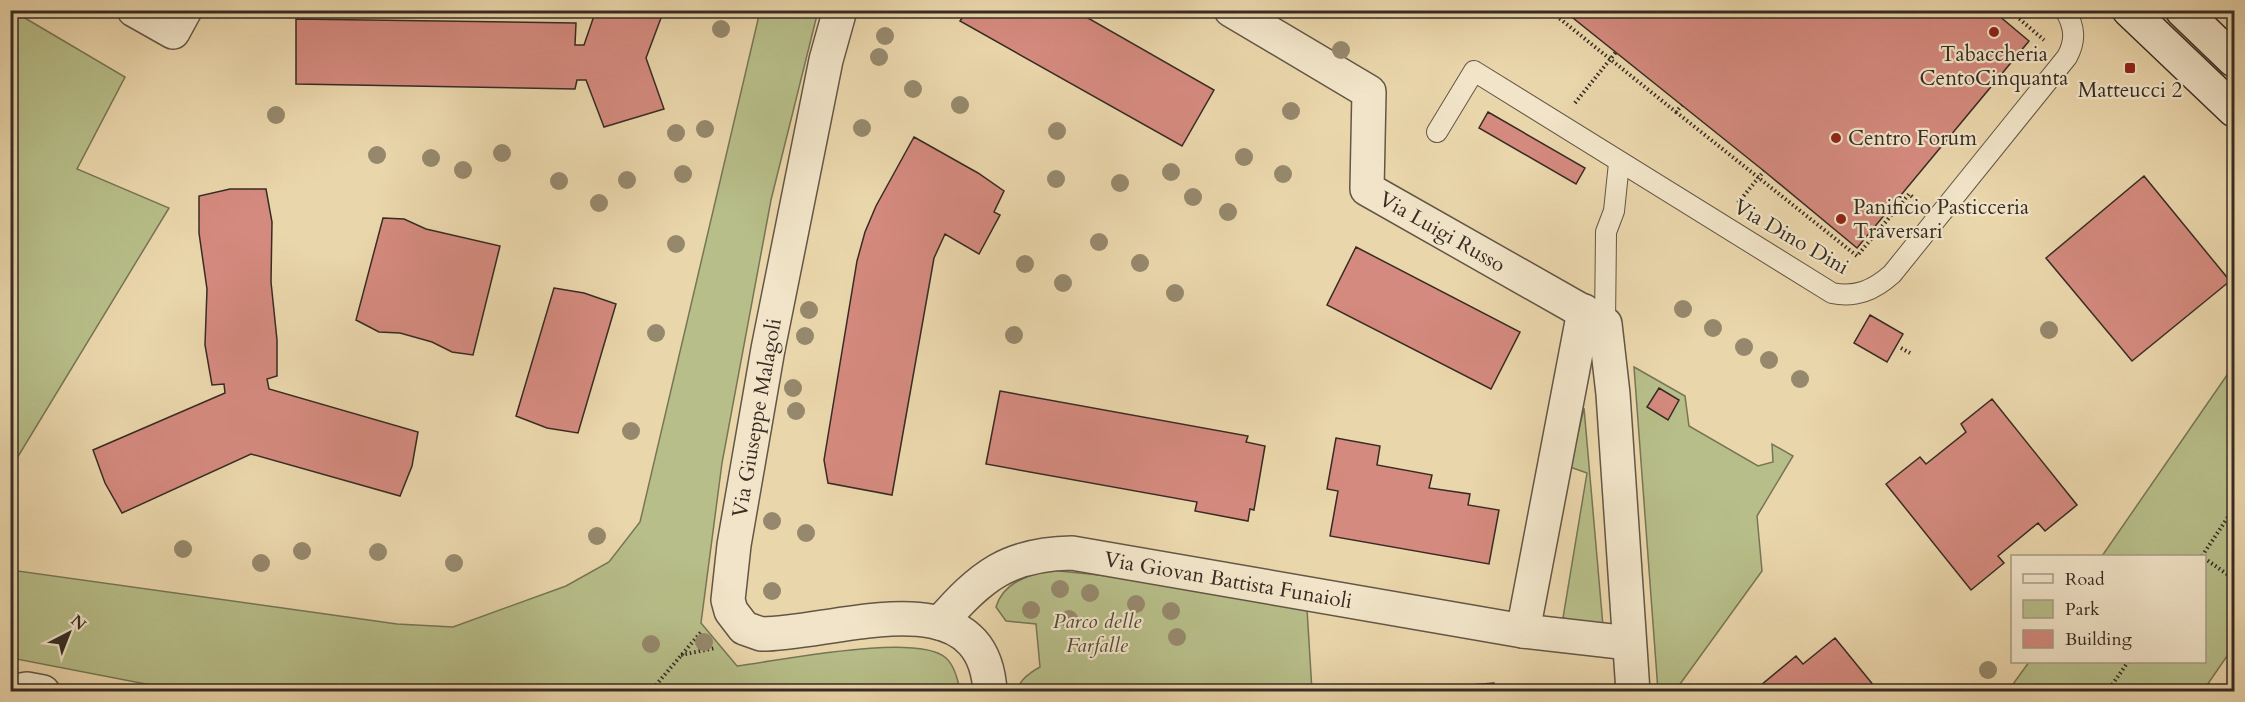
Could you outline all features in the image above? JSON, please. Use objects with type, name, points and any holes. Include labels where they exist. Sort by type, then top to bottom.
[{"type":"street","points":[[134,10],[173,32],[185,10]]},
{"type":"street","name":"Via Giuseppe Malagoli","points":[[728,600],[734,545],[768,349],[826,60],[840,10]]},
{"type":"street","name":"Via Luigi Russo","points":[[1231,10],[1369,92],[1367,189],[1595,317]]},
{"type":"street","points":[[2129,10],[2235,110]]},
{"type":"street","points":[[2182,10],[2235,60]]},
{"type":"street","points":[[1523,631],[1595,317]]},
{"type":"street","points":[[1595,317],[1613,394],[1633,692]]},
{"type":"street","name":"Via Giovan Battista Funaioli","points":[[940,623],[966,593],[996,570],[1033,556],[1072,553],[1523,631],[1629,643]]},
{"type":"street","points":[[728,600],[731,611],[744,628],[761,634],[909,617],[953,627],[974,644],[987,668],[990,692]]},
{"type":"street","points":[[11,692],[27,689],[43,692]]},
{"type":"lane","name":"Via Dino Dini","points":[[1437,132],[1474,71],[1619,163],[1832,292],[1851,295],[1865,292],[1892,274],[2067,57],[2074,39],[2072,23],[2065,10]]},
{"type":"lane","points":[[1595,317],[1606,232],[1614,211],[1619,163]]},
{"type":"path","points":[[1549,10],[1857,256],[1909,194],[1922,204]]},
{"type":"path","points":[[2009,10],[2049,44]]},
{"type":"path","points":[[1559,123],[1616,52]]},
{"type":"path","points":[[1676,112],[1682,105]]},
{"type":"path","points":[[1738,203],[1764,171]]},
{"type":"path","points":[[1900,348],[1910,353]]},
{"type":"path","points":[[2204,555],[2235,508]]},
{"type":"path","points":[[2206,559],[2235,579]]},
{"type":"path","points":[[650,692],[728,600]]},
{"type":"path","points":[[2108,692],[2127,663]]},
{"type":"green space","points":[[13,11],[125,77],[77,169],[169,208],[11,468]]},
{"type":"green space","points":[[760,11],[818,11],[771,200],[722,463],[701,623],[737,666],[846,650],[907,648],[930,651],[946,658],[954,669],[960,691],[187,692],[11,658],[11,570],[397,624],[453,627],[566,586],[609,562],[640,522]]},
{"type":"green space","points":[[2234,365],[2234,646],[2203,691],[2008,691],[2028,663],[2206,663],[2206,555],[2103,555]]},
{"type":"green space","points":[[1634,367],[1685,396],[1689,426],[1758,466],[1773,462],[1772,444],[1793,456],[1757,516],[1762,571],[1675,691],[1658,691]]},
{"type":"green space","points":[[1584,408],[1603,626],[1563,618],[1587,473],[1570,467]]},
{"type":"green space","name":"Parco delle Farfalle","points":[[1049,570],[1109,576],[1307,609],[1312,691],[1018,691],[1023,680],[1040,667],[1036,624],[1006,621],[996,607],[999,599],[1010,586],[1024,578]]},
{"type":"building","points":[[596,10],[664,10],[646,58],[664,109],[604,127],[586,80],[577,80],[575,89],[296,84],[296,19],[576,23],[575,45],[584,45]]},
{"type":"building","points":[[967,10],[1074,10],[1214,90],[1182,146],[960,21]]},
{"type":"building","name":"Centro Forum","points":[[1563,10],[1992,10],[2029,41],[1857,248]]},
{"type":"building","points":[[1488,112],[1585,168],[1576,184],[1479,128]]},
{"type":"building","points":[[914,137],[978,173],[1004,191],[994,212],[1000,215],[979,254],[945,234],[934,258],[892,495],[828,483],[824,460],[857,261],[865,232],[876,206]]},
{"type":"building","points":[[2144,176],[2230,281],[2132,361],[2046,258]]},
{"type":"building","points":[[230,189],[266,189],[272,222],[271,282],[277,340],[277,376],[267,379],[269,389],[418,432],[412,466],[400,496],[251,454],[122,513],[105,483],[93,450],[225,393],[224,384],[212,385],[205,345],[207,289],[199,233],[199,196]]},
{"type":"building","points":[[383,218],[404,219],[426,229],[500,246],[473,355],[452,352],[432,342],[400,333],[379,332],[356,320]]},
{"type":"building","points":[[1356,247],[1520,332],[1491,389],[1327,305]]},
{"type":"building","points":[[554,288],[584,293],[616,304],[578,433],[547,428],[516,416]]},
{"type":"building","points":[[1870,315],[1903,334],[1887,362],[1854,343]]},
{"type":"building","points":[[1659,388],[1679,400],[1668,420],[1647,407]]},
{"type":"building","points":[[1000,391],[1248,436],[1246,442],[1265,446],[1254,510],[1250,509],[1248,521],[1195,511],[1197,502],[986,464]]},
{"type":"building","points":[[1992,399],[2077,505],[2045,531],[2038,523],[1998,556],[2004,563],[1971,590],[1886,484],[1920,457],[1926,464],[1966,432],[1961,424]]},
{"type":"building","points":[[1336,438],[1380,446],[1377,465],[1432,475],[1429,488],[1470,494],[1468,505],[1499,510],[1489,564],[1330,536],[1338,491],[1327,489]]},
{"type":"building","points":[[1835,638],[1879,692],[1764,692],[1760,686],[1796,656],[1803,664]]},
{"type":"building","points":[[1494,683],[1494,692],[1431,692],[1431,688]]},
{"type":"place","name":"Tabaccheria CentoCinquanta","points":[[1994,32]]},
{"type":"place","name":"Matteucci 2","points":[[2130,68]]},
{"type":"place","name":"Centro Forum","points":[[1836,138]]},
{"type":"place","name":"Panificio Pasticceria Traversari","points":[[1841,219]]}]
